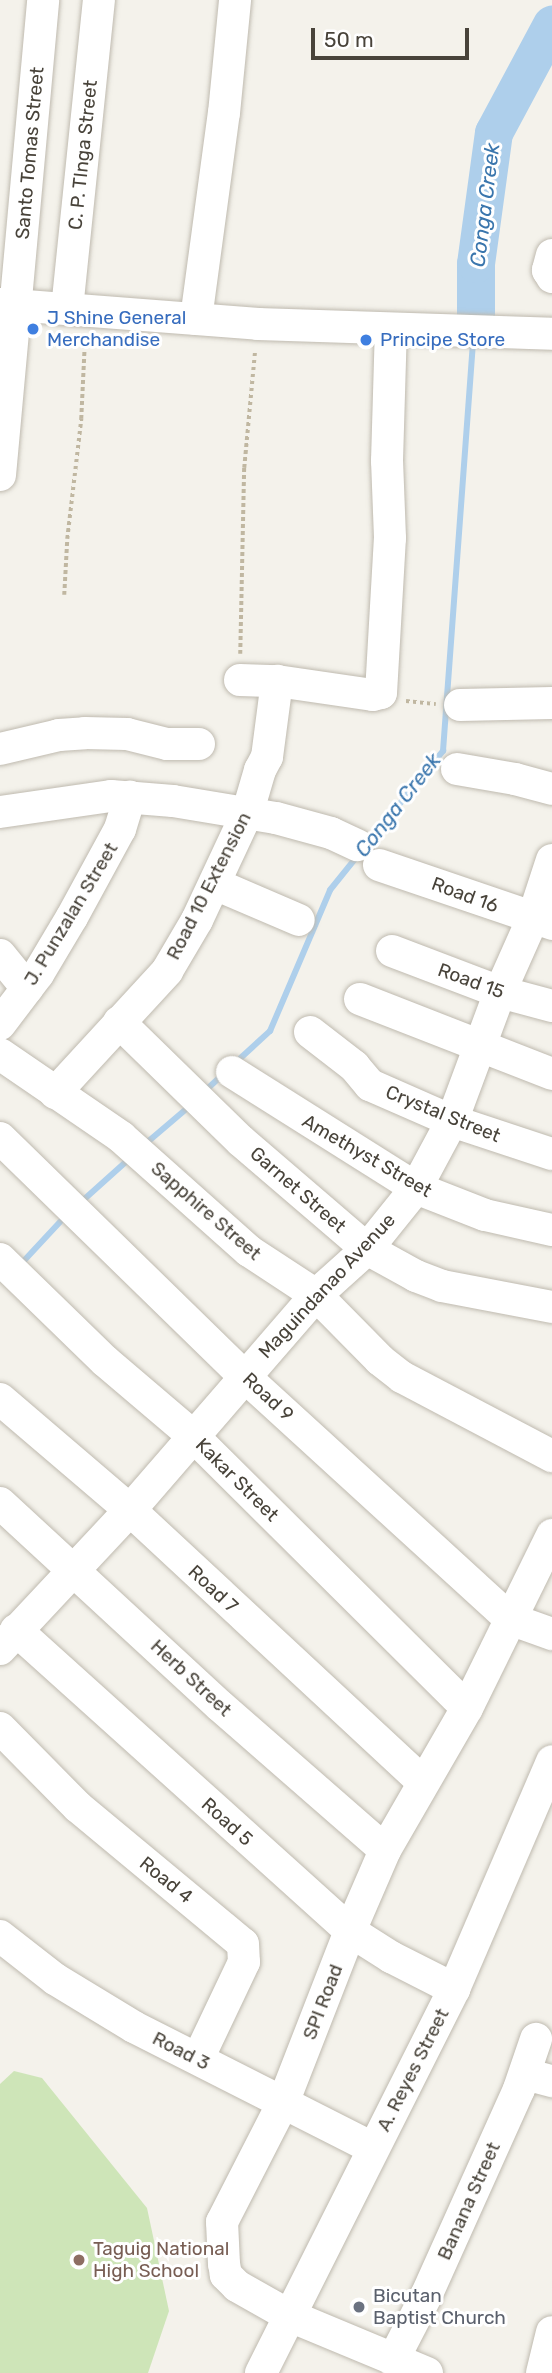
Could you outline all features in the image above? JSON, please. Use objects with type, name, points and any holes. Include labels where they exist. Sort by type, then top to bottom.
[{"type":"street","name":"Santo Tomas Street","points":[[0,475],[8,305],[44,0]]},
{"type":"street","name":"C. P. TInga Street","points":[[77,310],[99,0]]},
{"type":"street","points":[[196,319],[224,113],[235,0]]},
{"type":"street","points":[[552,255],[548,270],[552,277]]},
{"type":"street","points":[[8,305],[258,324],[552,334]]},
{"type":"street","points":[[240,680],[276,681],[373,695],[381,693],[390,538],[387,461],[391,329]]},
{"type":"street","name":"Road 10 Extension","points":[[55,1093],[167,971],[215,884],[248,811],[267,757],[276,681]]},
{"type":"street","points":[[450,705],[552,703]]},
{"type":"street","points":[[0,749],[60,735],[85,733],[127,734],[167,744],[199,744]]},
{"type":"street","points":[[457,769],[515,779],[552,789]]},
{"type":"street","name":"Road 16","points":[[0,812],[90,798],[130,797],[248,811],[331,832],[368,855],[542,921]]},
{"type":"street","name":"J. Punzalan Street","points":[[0,1024],[27,988],[112,846],[130,797]]},
{"type":"street","name":"Maguindanao Avenue","points":[[8,1639],[130,1510],[192,1435],[316,1295],[367,1249],[416,1188],[452,1121],[500,992],[542,921],[552,860]]},
{"type":"street","points":[[215,884],[299,920]]},
{"type":"street","name":"Road 15","points":[[392,951],[500,992],[552,1006]]},
{"type":"street","points":[[0,954],[27,988]]},
{"type":"street","points":[[360,999],[552,1074]]},
{"type":"street","name":"Garnet Street","points":[[119,1022],[232,1132],[367,1249],[416,1276],[442,1286],[552,1307]]},
{"type":"street","name":"Crystal Street","points":[[310,1032],[354,1066],[370,1084],[452,1121],[552,1154]]},
{"type":"street","name":"Sapphire Street","points":[[0,1054],[121,1137],[249,1251],[316,1295],[380,1360],[402,1377],[552,1457]]},
{"type":"street","name":"Amethyst Street","points":[[232,1072],[322,1132],[416,1188],[485,1214],[552,1230]]},
{"type":"street","name":"Road 9","points":[[0,1138],[244,1376],[510,1619],[552,1634]]},
{"type":"street","name":"Kakar Street","points":[[0,1259],[105,1361],[192,1435],[467,1708]]},
{"type":"street","name":"Road 7","points":[[0,1399],[130,1510],[423,1782]]},
{"type":"street","name":"Herb Street","points":[[0,1503],[220,1706],[385,1850]]},
{"type":"street","name":"SPI Road","points":[[427,2373],[383,2363],[290,2316],[231,2282],[226,2275],[221,2248],[222,2222],[283,2103],[350,1931],[385,1850],[467,1708],[552,1535]]},
{"type":"street","name":"Road 5","points":[[8,1639],[350,1931],[391,1957],[454,1989]]},
{"type":"street","name":"Road 4","points":[[0,1728],[78,1807],[243,1944],[244,1962],[198,2059]]},
{"type":"street","name":"A. Reyes Street","points":[[261,2373],[454,1989],[544,1796],[552,1761]]},
{"type":"street","name":"Road 3","points":[[0,1936],[25,1957],[92,2003],[372,2148]]},
{"type":"street","name":"Banana Street","points":[[383,2363],[426,2296],[538,2077],[536,2039]]},
{"type":"street","points":[[541,2373],[552,2332]]},
{"type":"path","points":[[64,595],[67,539],[81,419],[77,310]]},
{"type":"path","points":[[240,680],[244,468],[258,324]]},
{"type":"path","points":[[381,693],[391,699],[450,705]]},
{"type":"green space","name":"Taguig National High School","points":[[14,2071],[42,2078],[147,2208],[169,2311],[148,2373],[0,2373],[0,2084]]},
{"type":"waterway","name":"Conga Creek","points":[[476,315],[476,264],[494,133],[552,25]]},
{"type":"waterway","name":"Conga Creek","points":[[366,845],[443,751],[473,345]]},
{"type":"waterway","name":"Conga Creek","points":[[234,1064],[270,1031],[330,890],[359,854]]},
{"type":"waterway","name":"Conga Creek","points":[[205,1091],[224,1073]]},
{"type":"waterway","points":[[144,1145],[185,1110]]},
{"type":"waterway","points":[[80,1203],[128,1160]]},
{"type":"waterway","points":[[20,1265],[60,1222]]},
{"type":"place","name":"J Shine General Merchandise","points":[[33,329]]},
{"type":"place","name":"Principe Store","points":[[366,340]]},
{"type":"place","name":"Taguig National High School","points":[[79,2260]]},
{"type":"place","name":"Bicutan Baptist Church","points":[[359,2307]]}]
